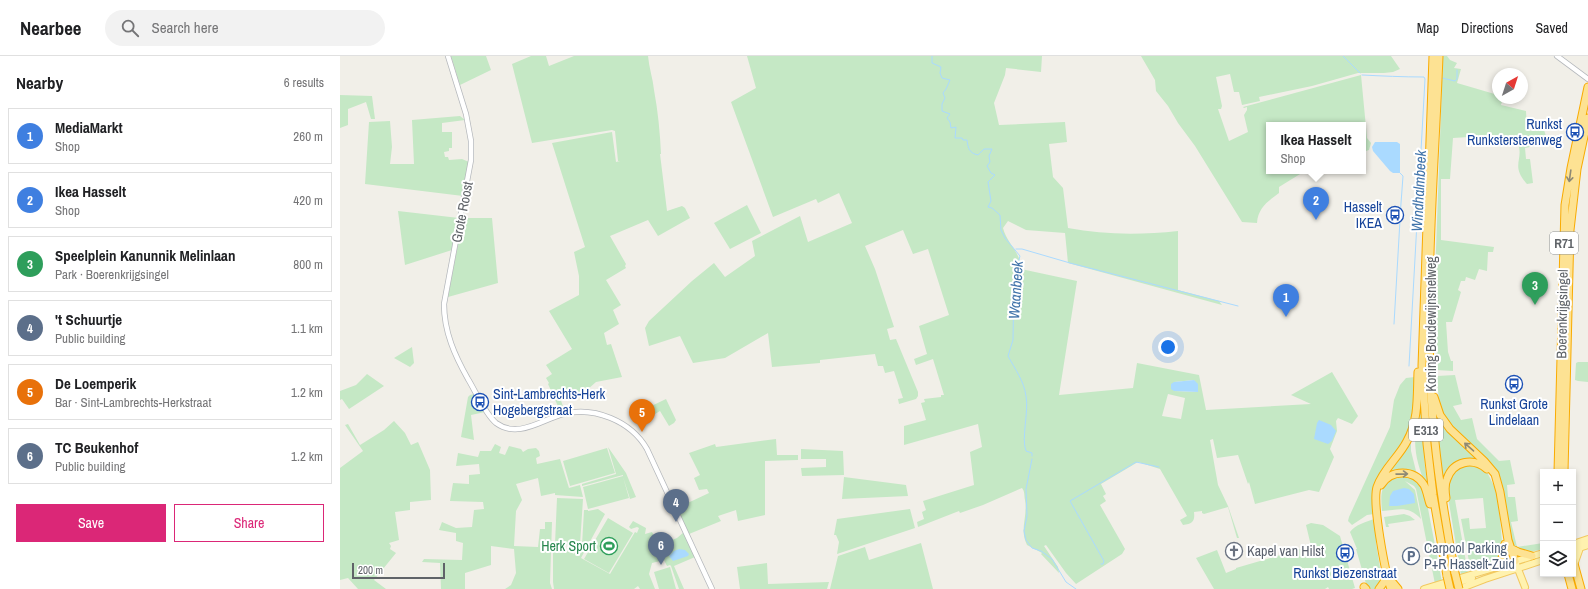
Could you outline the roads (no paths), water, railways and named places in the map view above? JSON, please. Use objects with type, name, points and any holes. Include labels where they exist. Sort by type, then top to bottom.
[{"type":"highway","name":"Koning Boudewijnsnelweg","points":[[1433,56],[1422,366],[1427,444],[1436,514],[1450,589]]},
{"type":"highway","name":"Koning Boudewijnsnelweg","points":[[1439,56],[1429,289],[1430,370],[1434,440],[1445,520],[1459,589]]},
{"type":"highway","name":"Boerenkrijgsingel","points":[[1558,469],[1566,205],[1571,168],[1588,87]]},
{"type":"highway","name":"Boerenkrijgsingel","points":[[1564,469],[1570,230],[1577,169],[1588,118]]},
{"type":"highway","points":[[1393,588],[1375,497],[1379,482],[1408,440],[1413,426],[1417,403],[1420,351],[1423,346]]},
{"type":"highway","points":[[1430,370],[1433,376],[1434,397],[1444,421],[1450,430],[1488,465],[1497,479],[1508,546],[1503,556],[1494,567]]},
{"type":"highway","points":[[1445,520],[1446,480],[1450,473],[1460,464],[1471,461],[1477,462],[1488,469],[1495,481],[1508,546],[1514,565]]},
{"type":"highway","points":[[1393,588],[1386,571],[1379,516],[1378,499],[1382,484],[1390,476],[1400,473],[1409,473],[1421,481],[1425,487],[1430,504],[1436,514]]},
{"type":"highway","points":[[1508,546],[1518,552],[1532,556]]},
{"type":"highway","points":[[1576,570],[1581,589]]},
{"type":"highway","points":[[1379,589],[1384,582],[1386,571]]},
{"type":"highway","points":[[1569,577],[1572,589]]},
{"type":"main road","points":[[1576,548],[1588,539]]},
{"type":"main road","points":[[1575,541],[1580,545]]},
{"type":"main road","points":[[1576,544],[1588,545]]},
{"type":"main road","points":[[1576,557],[1580,545]]},
{"type":"main road","points":[[1459,589],[1540,554]]},
{"type":"main road","points":[[1424,589],[1494,567],[1540,561]]},
{"type":"main road","points":[[1514,565],[1525,588]]},
{"type":"main road","points":[[1438,589],[1464,581],[1494,567]]},
{"type":"street","name":"Grote Roost","points":[[448,56],[466,114],[471,141],[470,170],[444,304],[446,326],[461,367],[492,419],[504,427],[512,429],[527,429],[563,414],[584,412],[607,416],[616,420],[638,437],[647,449],[712,589]]},
{"type":"street","points":[[1557,56],[1588,79]]},
{"type":"water","points":[[1375,142],[1397,142],[1400,144],[1400,173],[1393,173],[1390,171],[1373,151],[1372,147]]},
{"type":"water","points":[[1194,380],[1198,384],[1198,392],[1174,391],[1171,389],[1171,384],[1174,382]]},
{"type":"water","points":[[1319,420],[1331,425],[1336,431],[1332,441],[1328,444],[1314,439]]},
{"type":"water","points":[[1404,488],[1409,489],[1414,494],[1415,503],[1389,506],[1390,496],[1393,491]]},
{"type":"water","points":[[679,549],[685,550],[689,554],[688,556],[673,561],[669,556],[674,551]]},
{"type":"waterway","name":"Waanbeek","points":[[932,56],[932,63],[941,67],[940,73],[942,78],[950,80],[943,93],[945,98],[942,104],[942,111],[950,114],[947,118],[950,122],[951,128],[956,127],[955,138],[967,140],[970,150],[978,155],[984,149],[992,149],[989,156],[990,162],[987,166],[991,173],[995,175],[988,182],[991,201],[988,207],[992,208],[1000,215],[1001,230],[1005,238],[1020,256],[1014,278],[1013,340],[1008,356],[1019,375],[1025,391],[1027,409],[1024,439],[1026,451],[1032,453],[1032,456]]},
{"type":"waterway","name":"Windhalmbeek","points":[[1343,56],[1360,73]]},
{"type":"waterway","points":[[1442,78],[1455,81],[1457,79],[1457,70]]},
{"type":"waterway","name":"Windhalmbeek","points":[[1362,75],[1424,77],[1425,79],[1409,366]]},
{"type":"waterway","points":[[1400,173],[1403,176],[1400,217]]},
{"type":"waterway","points":[[1394,324],[1400,220]]},
{"type":"waterway","points":[[1016,249],[1022,249],[1070,263],[1238,306]]},
{"type":"waterway","name":"Waanbeek","points":[[1032,459],[1026,489],[1027,516],[1024,531],[1026,540],[1032,548],[1041,551],[1052,559],[1066,582],[1076,589]]},
{"type":"waterway","points":[[1101,564],[1103,564],[1104,561],[1070,501],[1136,462],[1159,467]]},
{"type":"place","name":"Runkst Runkstersteenweg","points":[[1575,132]]},
{"type":"place","name":"Hasselt IKEA","points":[[1395,215]]},
{"type":"place","name":"Ikea Hasselt","points":[[1316,220]]},
{"type":"place","name":"Speelplein Kanunnik Melinlaan","points":[[1535,305]]},
{"type":"place","name":"MediaMarkt","points":[[1286,317]]},
{"type":"place","name":"Runkst Grote Lindelaan","points":[[1514,384]]},
{"type":"place","name":"Sint-Lambrechts-Herk Hogebergstraat","points":[[480,402]]},
{"type":"place","name":"De Loemperik","points":[[642,432]]},
{"type":"place","name":"'t Schuurtje","points":[[676,522]]},
{"type":"place","name":"Herk Sport","points":[[609,546]]},
{"type":"place","name":"Kapel van Hilst","points":[[1234,551]]},
{"type":"place","name":"Runkst Biezenstraat","points":[[1345,553]]},
{"type":"place","name":"Carpool Parking P+R Hasselt-Zuid","points":[[1411,556]]},
{"type":"place","name":"TC Beukenhof","points":[[661,565]]}]
